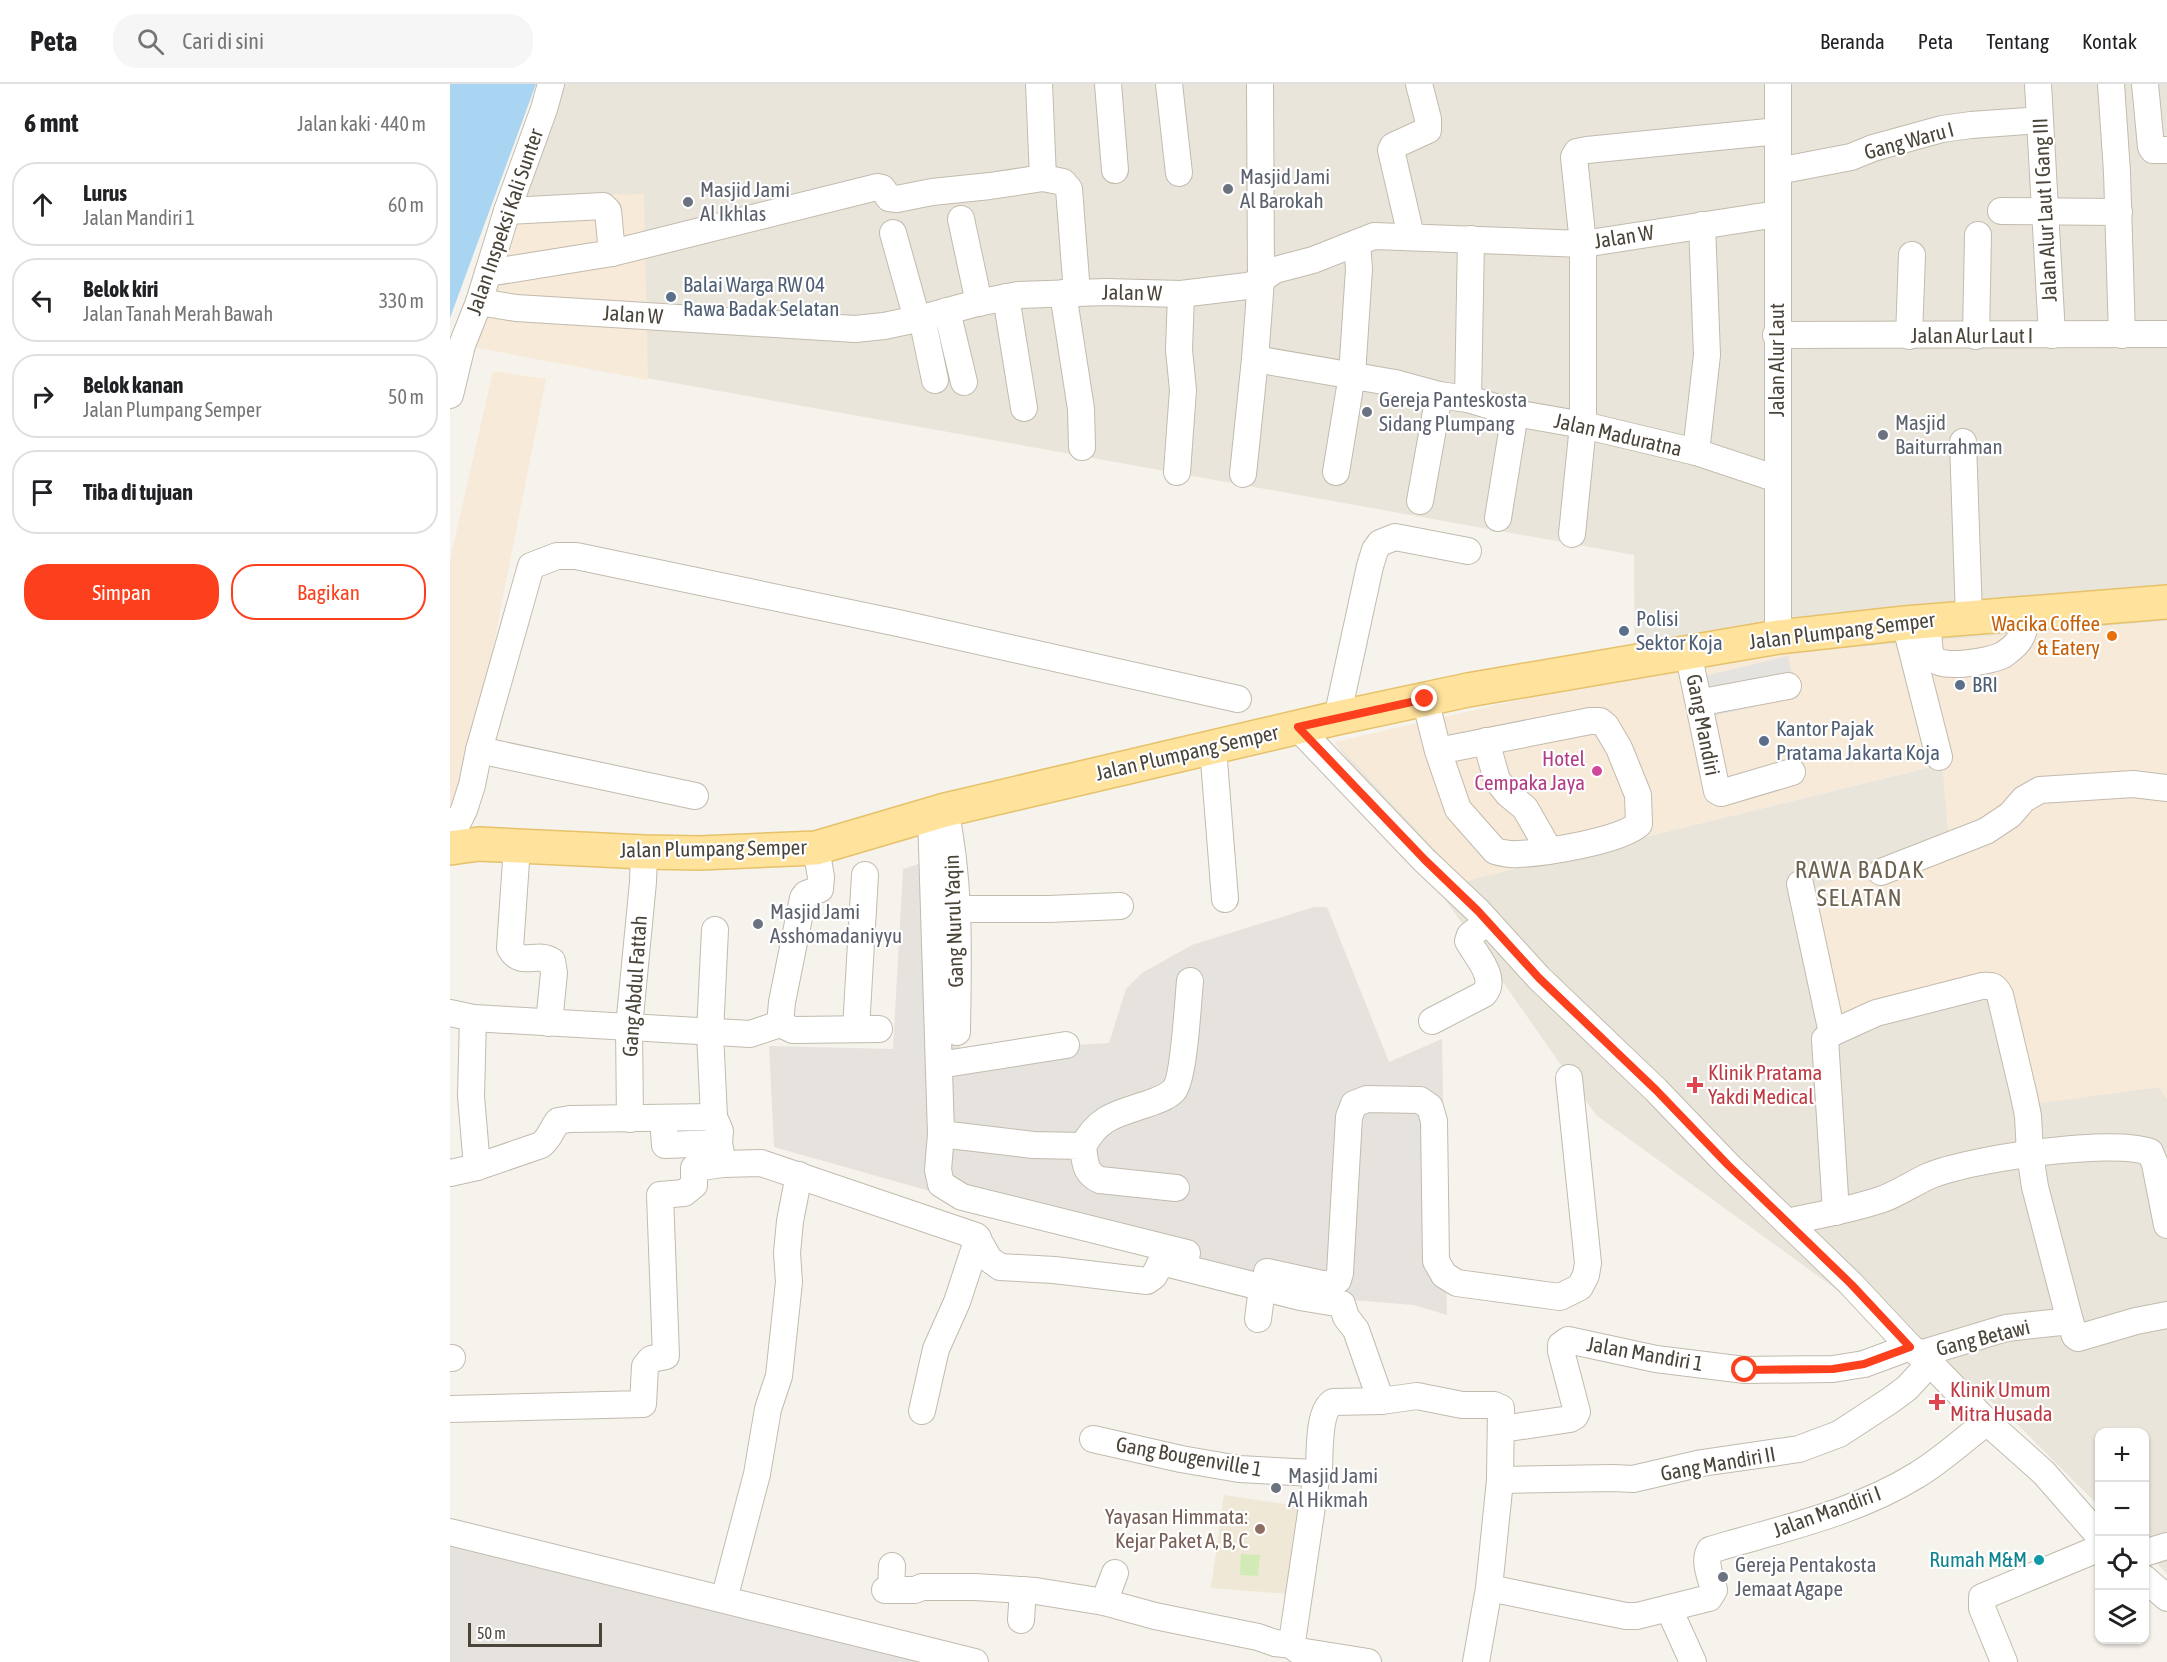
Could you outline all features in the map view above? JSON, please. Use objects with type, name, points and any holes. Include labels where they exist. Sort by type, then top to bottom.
[{"type":"main road","name":"Jalan Plumpang Semper","points":[[452,843],[700,853],[816,848],[938,813],[1298,727],[1468,690],[1778,637],[1969,617],[2167,602]]},
{"type":"street","name":"Jalan Inspeksi Kali Sunter","points":[[450,395],[462,345],[479,302],[507,211],[551,84]]},
{"type":"street","points":[[1039,84],[1044,178]]},
{"type":"street","points":[[1108,84],[1115,170]]},
{"type":"street","points":[[1169,84],[1179,173]]},
{"type":"street","points":[[1243,474],[1261,280],[1260,84]]},
{"type":"street","points":[[1411,236],[1391,150],[1393,146],[1428,130],[1428,119],[1419,84]]},
{"type":"street","name":"Jalan Alur Laut","points":[[1778,84],[1776,335],[1778,637]]},
{"type":"street","name":"Jalan Alur Laut I Gang III","points":[[2038,84],[2052,335]]},
{"type":"street","points":[[2111,84],[2119,212],[2122,335]]},
{"type":"street","points":[[2145,84],[2151,147],[2153,150],[2167,150]]},
{"type":"street","name":"Gang Waru I","points":[[1779,171],[1851,157],[1873,148],[1942,129],[2040,120]]},
{"type":"street","points":[[1572,534],[1583,425],[1583,244],[1574,157],[1577,152],[1778,131]]},
{"type":"street","points":[[488,273],[612,253],[877,187],[882,188],[889,198],[897,199],[932,192],[1044,178],[1063,182],[1069,189],[1070,293],[1082,409],[1082,447]]},
{"type":"street","points":[[507,211],[603,206],[609,211],[612,253]]},
{"type":"street","points":[[2001,211],[2119,212]]},
{"type":"street","name":"Jalan W","points":[[479,302],[516,308],[829,329],[874,327],[919,319],[1005,297],[1070,293],[1181,294],[1247,286],[1275,270],[1313,260],[1374,236],[1583,244],[1777,214]]},
{"type":"street","points":[[961,219],[979,303]]},
{"type":"street","points":[[1696,452],[1707,355],[1702,225]]},
{"type":"street","points":[[893,233],[935,380]]},
{"type":"street","points":[[1976,336],[1978,235]]},
{"type":"street","points":[[1468,399],[1471,239]]},
{"type":"street","points":[[1336,472],[1352,375],[1359,269],[1357,243]]},
{"type":"street","points":[[1909,336],[1912,255]]},
{"type":"street","points":[[1177,471],[1183,390],[1179,350],[1181,294]]},
{"type":"street","points":[[1005,297],[1024,408]]},
{"type":"street","points":[[947,311],[964,382]]},
{"type":"street","name":"Jalan Alur Laut I","points":[[1776,335],[2167,334]]},
{"type":"street","name":"Jalan Maduratna","points":[[1255,359],[1395,383],[1515,412],[1583,425],[1696,452],[1777,479]]},
{"type":"street","points":[[1420,501],[1439,395]]},
{"type":"street","points":[[1498,518],[1515,412]]},
{"type":"street","points":[[1963,442],[1969,617]]},
{"type":"street","points":[[1337,718],[1370,566],[1380,543],[1395,537],[1468,551]]},
{"type":"street","points":[[452,843],[472,785],[479,750],[531,566],[556,556],[576,556],[886,621],[1238,699]]},
{"type":"street","points":[[1917,622],[1929,644],[1932,658],[1939,664],[1959,665],[2002,655],[2016,644],[2024,632],[2026,613]]},
{"type":"street","points":[[1917,622],[1939,757]]},
{"type":"street","points":[[1693,651],[1710,707],[1788,686]]},
{"type":"street","name":"Gang Mandiri","points":[[1693,651],[1717,791],[1721,793],[1792,772]]},
{"type":"street","points":[[1425,699],[1438,751],[1458,809],[1494,851],[1517,855],[1549,850],[1631,831],[1639,824],[1638,795],[1610,733],[1600,722],[1590,721],[1438,751]]},
{"type":"street","points":[[1298,727],[1488,922],[1539,978],[1656,1090],[1987,1422],[2044,1473],[2099,1536]]},
{"type":"street","points":[[1486,741],[1497,780],[1508,794],[1525,808],[1549,850]]},
{"type":"street","points":[[1213,748],[1225,899]]},
{"type":"street","points":[[479,750],[695,796]]},
{"type":"street","points":[[1881,872],[1986,831],[2010,815],[2024,799],[2040,790],[2133,784],[2167,788]]},
{"type":"street","points":[[938,813],[940,1134],[938,1170],[941,1184],[962,1197],[1160,1247],[1327,1285],[1338,1280],[1340,1273],[1349,1117],[1354,1104],[1367,1099],[1420,1100],[1430,1107],[1434,1121],[1436,1261],[1440,1270],[1456,1283],[1560,1297],[1580,1287],[1586,1275],[1588,1263],[1569,1078]]},
{"type":"street","name":"Gang Nurul Yaqin","points":[[938,813],[951,838],[958,909],[957,1032]]},
{"type":"street","points":[[516,847],[510,948],[514,956],[521,959],[545,957],[552,961],[554,973],[549,1023]]},
{"type":"street","points":[[780,1024],[782,1002],[803,898],[806,894],[820,889],[821,877],[816,848]]},
{"type":"street","name":"Gang Abdul Fattah","points":[[630,1119],[629,1027],[644,852]]},
{"type":"street","points":[[477,1167],[461,1015],[710,1033],[750,1034],[780,1024],[793,1030],[867,1029],[865,875]]},
{"type":"street","points":[[1800,884],[1833,1033]]},
{"type":"street","points":[[958,909],[1120,906]]},
{"type":"street","points":[[1432,1022],[1484,994],[1488,989],[1490,978],[1467,940],[1470,935],[1488,922]]},
{"type":"street","points":[[715,930],[710,1033],[714,1117],[720,1131],[721,1154]]},
{"type":"street","points":[[1176,1188],[1100,1180],[1087,1170],[1083,1146],[1092,1131],[1103,1120],[1166,1097],[1176,1089],[1181,1070],[1190,981]]},
{"type":"street","points":[[1836,1212],[1825,1039],[1876,1013],[1991,985],[1996,987],[2000,995],[2024,1096],[2036,1187],[2075,1336],[2078,1338],[2136,1321],[2167,1315]]},
{"type":"street","points":[[939,1065],[1066,1045]]},
{"type":"street","points":[[450,1173],[477,1167],[541,1145],[549,1138],[558,1121],[714,1117]]},
{"type":"street","points":[[663,1118],[664,1145],[761,1163],[978,1238],[989,1259],[1000,1267],[1054,1270],[1147,1281],[1154,1276],[1161,1262],[1300,1298],[1342,1304],[1346,1317],[1356,1330],[1382,1401]]},
{"type":"street","points":[[940,1134],[1033,1145],[1083,1146]]},
{"type":"street","points":[[1787,1222],[1881,1200],[1930,1176],[1963,1166],[2030,1154],[2098,1148],[2140,1148],[2150,1152],[2155,1164],[2166,1215]]},
{"type":"street","points":[[450,1409],[643,1404],[645,1366],[651,1359],[666,1356],[660,1195],[684,1192],[694,1185],[694,1168],[721,1154]]},
{"type":"street","points":[[727,1588],[757,1474],[768,1409],[779,1376],[789,1282],[786,1253],[799,1175]]},
{"type":"street","points":[[922,1411],[936,1349],[957,1302],[978,1238]]},
{"type":"street","points":[[1258,1319],[1262,1288]]},
{"type":"street","name":"Gang Betawi","points":[[1920,1355],[2006,1328],[2070,1321]]},
{"type":"street","name":"Jalan Mandiri 1","points":[[1502,1429],[1570,1419],[1575,1416],[1577,1412],[1561,1351],[1561,1345],[1568,1340],[1656,1359],[1745,1370],[1833,1369],[1920,1355]]},
{"type":"street","name":"Gang Mandiri II","points":[[1501,1469],[1633,1479],[1702,1463],[1799,1449],[1839,1434],[1907,1388],[1920,1355]]},
{"type":"street","points":[[1293,1645],[1292,1632],[1318,1470],[1324,1414],[1328,1405],[1333,1402],[1382,1401],[1417,1396],[1462,1405],[1494,1405],[1501,1408],[1501,1469],[1489,1588],[1476,1662]]},
{"type":"street","name":"Jalan Mandiri I","points":[[1489,1588],[1626,1616],[1637,1616],[1709,1598],[1714,1590],[1707,1555],[1710,1550],[1808,1523],[1870,1499],[1918,1475],[1987,1422]]},
{"type":"street","name":"Gang Bougenville 1","points":[[1093,1439],[1181,1459],[1239,1469],[1310,1474],[1318,1470]]},
{"type":"street","points":[[450,1532],[975,1662]]},
{"type":"street","points":[[2149,1552],[2167,1546]]},
{"type":"street","points":[[2004,1662],[1982,1608],[1982,1597],[2095,1550]]},
{"type":"street","points":[[1104,1602],[1115,1573]]},
{"type":"street","points":[[889,1582],[915,1590],[922,1587],[1023,1590],[1104,1602],[1155,1616],[1293,1645],[1299,1651],[1368,1662]]},
{"type":"street","points":[[2149,1582],[2167,1598]]},
{"type":"street","points":[[1021,1620],[1023,1590]]},
{"type":"street","points":[[1669,1609],[1693,1662]]},
{"type":"shaded area","points":[[550,84],[2167,84],[2167,621],[1790,653],[1635,679],[1634,555],[462,345]]},
{"type":"shaded area","points":[[644,194],[648,380],[462,345],[512,196]]},
{"type":"shaded area","points":[[493,371],[546,379],[459,820],[450,817],[450,560]]},
{"type":"shaded area","points":[[2167,621],[2167,1099],[2159,1087],[2022,1106],[2006,983],[1841,1030],[1809,890],[1949,840],[1942,764],[1465,881],[1335,742],[1527,698],[1790,653]]},
{"type":"shaded area","points":[[1788,656],[1797,697],[1705,718],[1696,678]]},
{"type":"shaded area","points":[[1335,742],[1465,881],[1943,764],[1949,840],[2006,982],[2023,1105],[2159,1087],[2167,1099],[2167,1574],[2149,1555],[2149,1428],[2095,1428],[2095,1502],[2004,1411],[1596,1115]]},
{"type":"shaded area","points":[[950,854],[960,1052],[1109,1043],[1126,989],[1142,973],[1192,945],[1314,907],[1327,907],[1389,1062],[1442,1039],[1447,1315],[1414,1305],[1315,1297],[1149,1253],[774,1147],[769,1046],[893,1049],[903,869]]},
{"type":"shaded area","name":"Yayasan Himmata: Kejar Paket A, B, C","points":[[1224,1495],[1298,1506],[1303,1552],[1301,1595],[1211,1588]]},
{"type":"shaded area","points":[[450,1546],[964,1662],[450,1662]]},
{"type":"green space","points":[[1241,1554],[1260,1555],[1258,1576],[1240,1575]]},
{"type":"water","points":[[450,84],[536,84],[450,318]]},
{"type":"place","name":"Masjid Jami Al Barokah","points":[[1228,189]]},
{"type":"place","name":"Masjid Jami Al Ikhlas","points":[[688,202]]},
{"type":"place","name":"Balai Warga RW 04 Rawa Badak Selatan","points":[[671,297]]},
{"type":"place","name":"Gereja Panteskosta Sidang Plumpang","points":[[1367,412]]},
{"type":"place","name":"Masjid Baiturrahman","points":[[1883,435]]},
{"type":"place","name":"Polisi Sektor Koja","points":[[1624,631]]},
{"type":"place","name":"Wacika Coffee & Eatery","points":[[2112,636]]},
{"type":"place","name":"BRI","points":[[1960,685]]},
{"type":"place","name":"Kantor Pajak Pratama Jakarta Koja","points":[[1764,741]]},
{"type":"place","name":"Hotel Cempaka Jaya","points":[[1597,771]]},
{"type":"place","name":"Masjid Jami Asshomadaniyyu","points":[[758,924]]},
{"type":"place","name":"Klinik Pratama Yakdi Medical","points":[[1695,1085]]},
{"type":"place","name":"Klinik Umum Mitra Husada","points":[[1937,1402]]},
{"type":"place","name":"Masjid Jami Al Hikmah","points":[[1276,1488]]},
{"type":"place","name":"Yayasan Himmata: Kejar Paket A, B, C","points":[[1260,1529]]},
{"type":"place","name":"Rumah M&M","points":[[2039,1560]]},
{"type":"place","name":"Gereja Pentakosta Jemaat Agape","points":[[1723,1577]]},
{"type":"district","name":"RAWA BADAK SELATAN","points":[[1860,884]]},
{"type":"route","points":[[1425,699],[1298,727],[1425,860],[1478,911],[1539,978],[1656,1090],[1728,1165],[1851,1284],[1910,1347],[1864,1364],[1833,1369],[1745,1370]]}]
